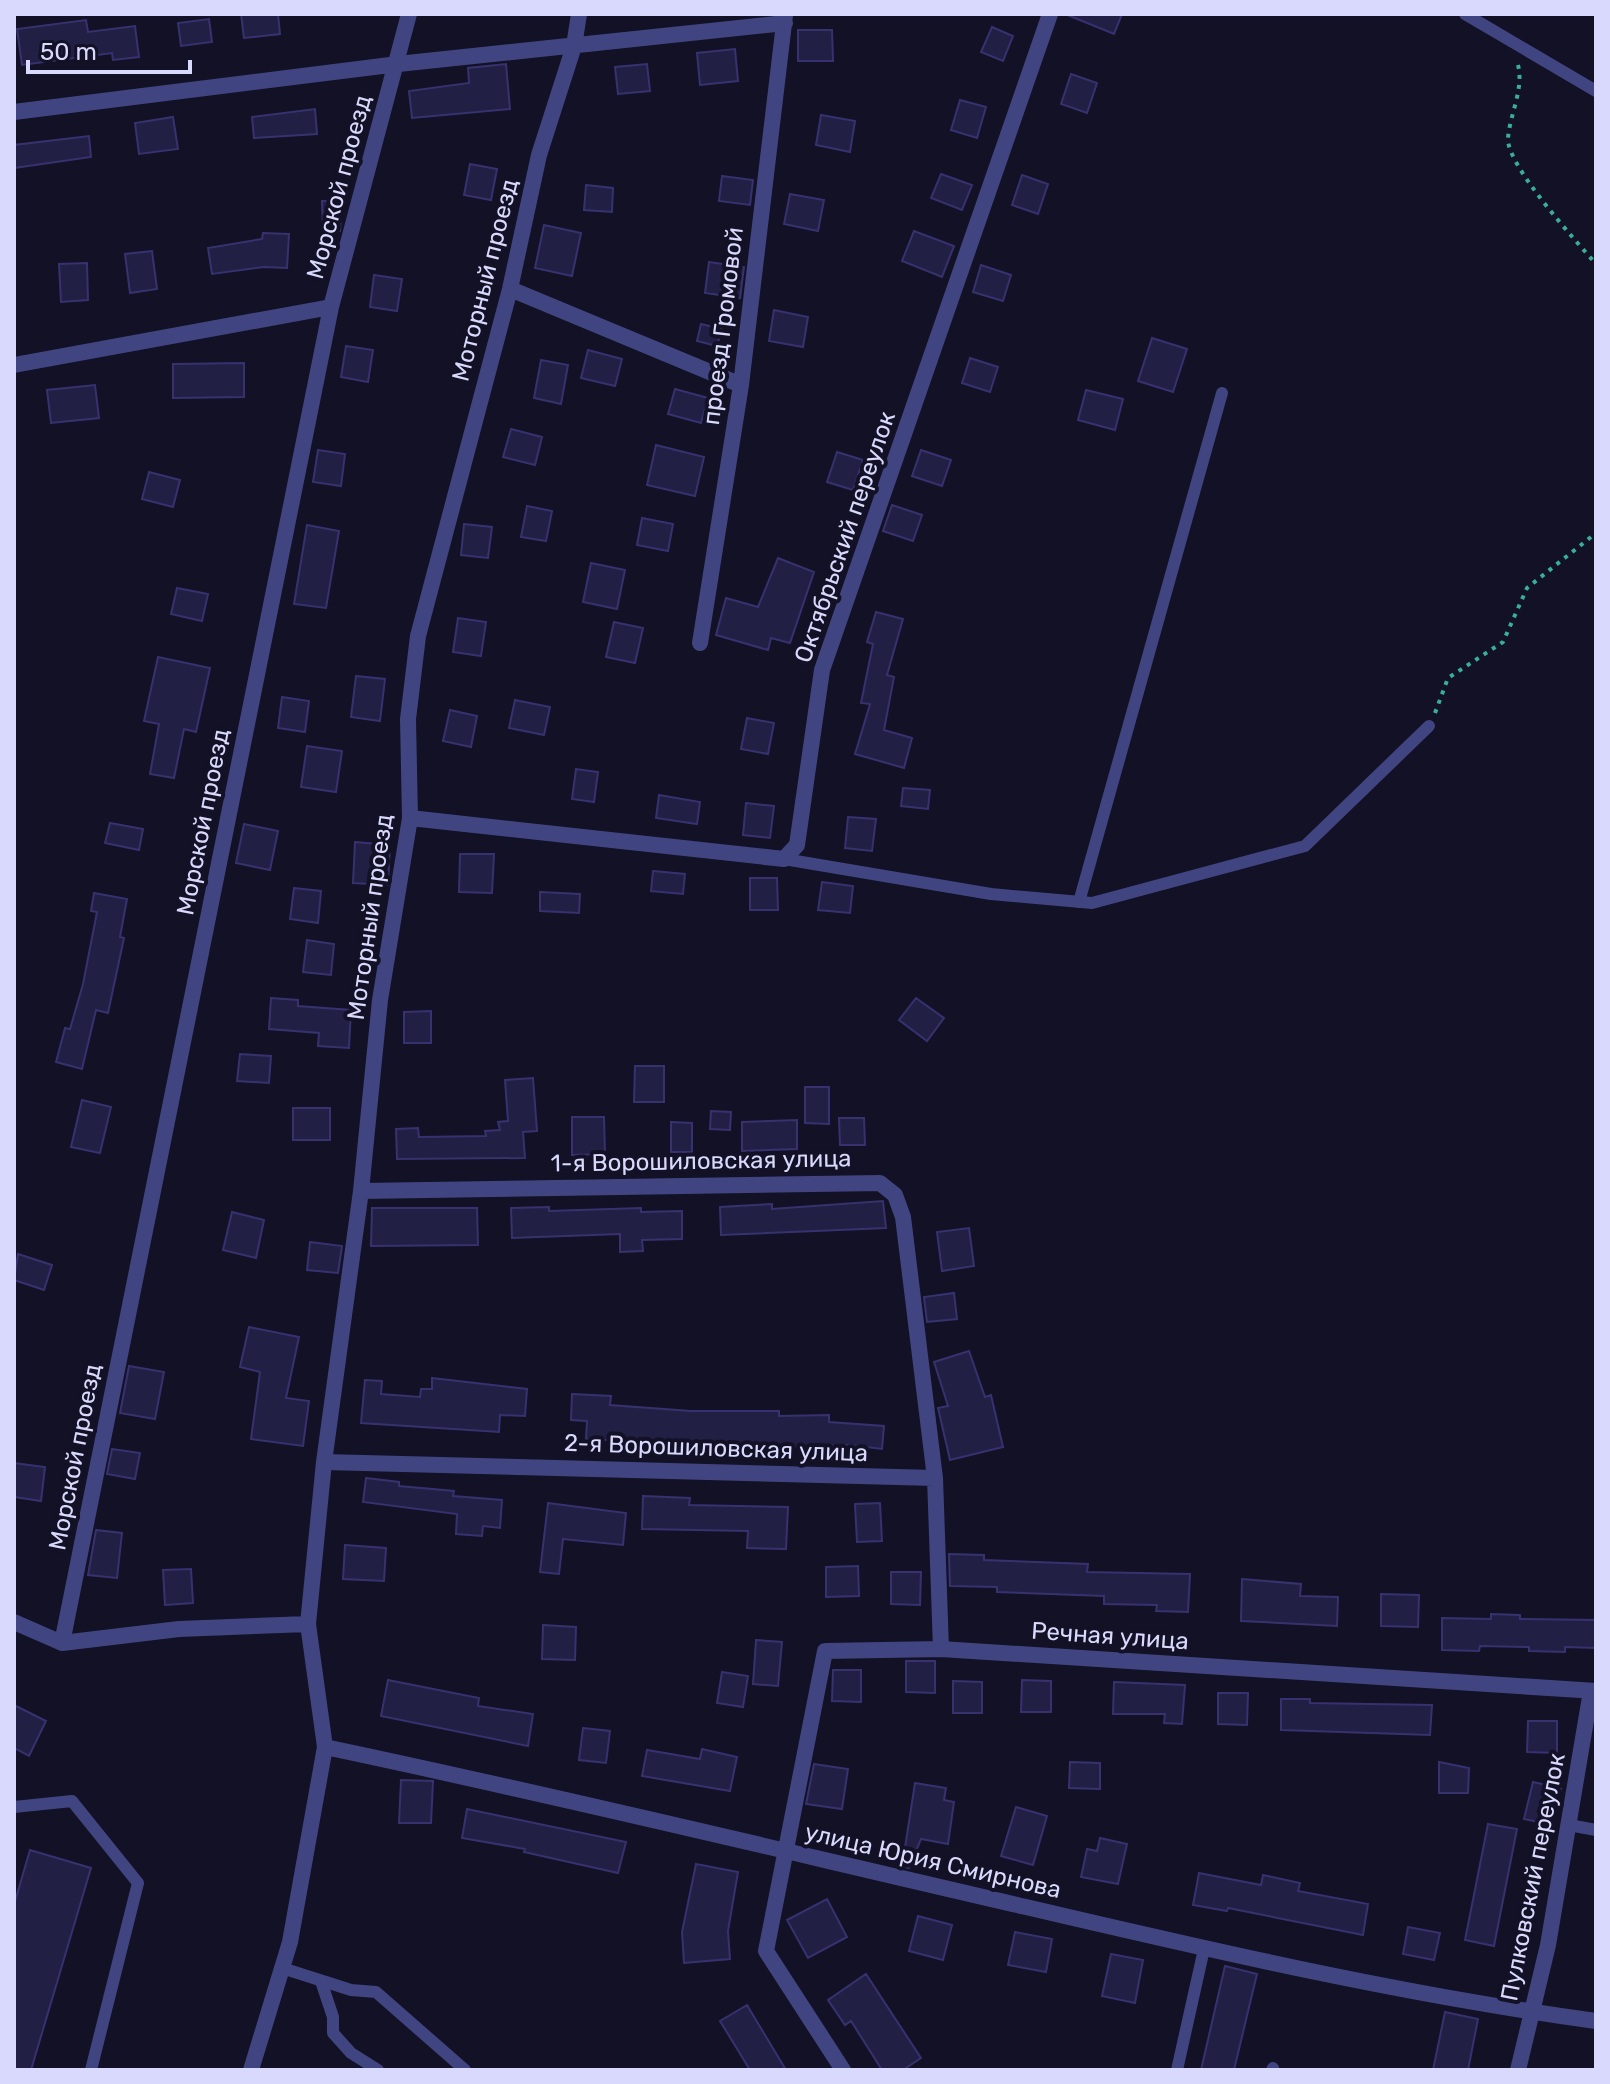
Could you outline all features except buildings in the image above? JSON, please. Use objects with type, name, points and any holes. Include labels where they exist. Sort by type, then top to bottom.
[{"type":"street","name":"Морской проезд","points":[[62,1643],[331,307],[409,14]]},
{"type":"street","name":"Моторный проезд","points":[[251,2070],[290,1942],[325,1747],[308,1624],[324,1462],[361,1191],[380,1000],[410,818],[408,719],[418,636],[510,289],[539,155],[574,46],[579,14]]},
{"type":"street","name":"Октябрьский переулок","points":[[784,859],[797,845],[822,670],[1050,14]]},
{"type":"street","points":[[14,112],[785,19]]},
{"type":"street","name":"проезд Громовой","points":[[700,643],[741,385],[785,19]]},
{"type":"street","points":[[510,289],[741,385]]},
{"type":"street","points":[[14,365],[331,307]]},
{"type":"street","points":[[410,818],[784,859]]},
{"type":"street","name":"1-я Ворошиловская улица","points":[[361,1191],[880,1183],[895,1195],[903,1217],[935,1478]]},
{"type":"street","name":"2-я Ворошиловская улица","points":[[324,1462],[935,1478]]},
{"type":"street","points":[[935,1478],[941,1649]]},
{"type":"street","points":[[14,1622],[62,1643],[179,1629],[308,1624]]},
{"type":"street","name":"Речная улица","points":[[784,1851],[825,1651],[941,1649],[1593,1691]]},
{"type":"street","name":"Пулковский переулок","points":[[1518,2070],[1532,2012],[1593,1691]]},
{"type":"street","name":"улица Юрия Смирнова","points":[[325,1747],[1204,1949],[1532,2012],[1596,2021]]},
{"type":"street","points":[[784,1851],[766,1951],[843,2070]]},
{"type":"lane","points":[[1465,14],[1596,91]]},
{"type":"lane","points":[[1079,902],[1222,393]]},
{"type":"lane","points":[[784,859],[991,894],[1092,903],[1305,846],[1429,726]]},
{"type":"lane","points":[[14,1807],[72,1801],[138,1883],[91,2070]]},
{"type":"lane","points":[[1569,1825],[1596,1830]]},
{"type":"lane","points":[[1177,2070],[1204,1949]]},
{"type":"lane","points":[[282,1968],[351,1990],[376,1992],[465,2070]]},
{"type":"lane","points":[[321,1981],[333,2017],[333,2033],[351,2053],[378,2070]]},
{"type":"path","points":[[1511,39],[1521,76],[1508,142],[1528,181],[1596,264]]},
{"type":"path","points":[[1429,726],[1448,678],[1503,642],[1527,588],[1596,533]]}]
